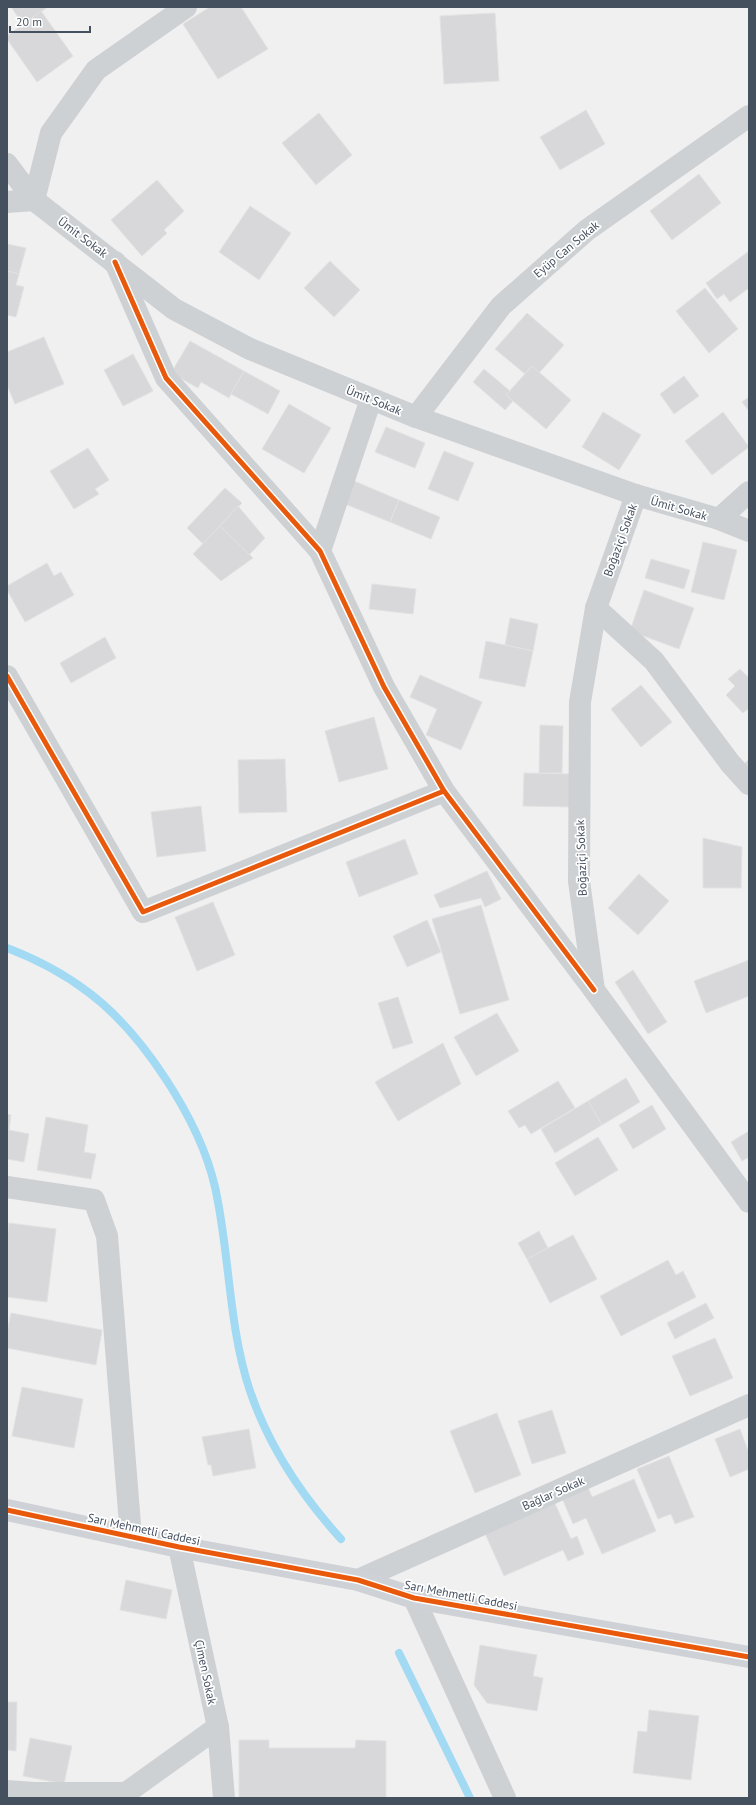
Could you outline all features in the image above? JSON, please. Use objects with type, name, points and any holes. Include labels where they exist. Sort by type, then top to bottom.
[{"type":"street","points":[[7,202],[34,200],[51,134],[96,70],[164,13],[186,7]]},
{"type":"street","name":"Eyüp Can Sokak","points":[[416,417],[506,301],[587,230],[749,116]]},
{"type":"street","name":"Ümit Sokak","points":[[7,164],[34,200],[174,309],[250,349],[416,417],[636,495],[719,519],[749,531]]},
{"type":"street","points":[[115,262],[166,378],[320,552],[384,687],[444,791],[594,990]]},
{"type":"street","points":[[320,552],[371,399]]},
{"type":"street","points":[[719,519],[749,492]]},
{"type":"street","name":"Boğaziçi Sokak","points":[[636,495],[596,608],[580,702],[579,881],[594,990],[749,1202]]},
{"type":"street","points":[[596,608],[654,661],[730,763],[749,784]]},
{"type":"street","points":[[7,676],[144,912],[444,791]]},
{"type":"street","points":[[7,1187],[94,1200],[107,1236],[131,1537]]},
{"type":"street","name":"Bağlar Sokak","points":[[358,1580],[749,1405]]},
{"type":"street","name":"Sarı Mehmetli Caddesi","points":[[7,1510],[179,1547],[358,1580],[414,1598],[749,1657]]},
{"type":"street","name":"Çimen Sokak","points":[[179,1547],[218,1728],[224,1798]]},
{"type":"street","points":[[414,1598],[506,1798]]},
{"type":"street","points":[[7,1791],[34,1793],[126,1792],[218,1728]]},
{"type":"building","points":[[11,7],[48,7],[23,24]]},
{"type":"building","points":[[210,7],[241,7],[268,49],[218,79],[183,24]]},
{"type":"building","points":[[41,11],[73,56],[37,82],[7,39],[7,36]]},
{"type":"building","points":[[495,13],[499,81],[444,84],[440,16]]},
{"type":"building","points":[[586,110],[605,144],[560,170],[540,137]]},
{"type":"building","points":[[319,113],[352,155],[316,185],[282,143]]},
{"type":"building","points":[[699,174],[721,203],[672,240],[650,211]]},
{"type":"building","points":[[157,180],[184,211],[164,230],[167,233],[142,256],[111,220]]},
{"type":"building","points":[[250,206],[291,233],[259,280],[219,252]]},
{"type":"building","points":[[7,244],[26,248],[19,274],[7,271]]},
{"type":"building","points":[[749,251],[749,288],[730,302],[724,294],[717,299],[706,283]]},
{"type":"building","points":[[330,261],[360,290],[334,317],[304,288]]},
{"type":"building","points":[[7,271],[19,274],[16,285],[24,287],[16,317],[7,315]]},
{"type":"building","points":[[705,288],[738,329],[709,353],[676,311]]},
{"type":"building","points":[[527,313],[564,345],[539,373],[532,366],[525,374],[495,349]]},
{"type":"building","points":[[44,337],[64,384],[15,404],[7,385],[7,352]]},
{"type":"building","points":[[190,341],[244,371],[229,398],[201,382],[198,388],[171,373]]},
{"type":"building","points":[[133,354],[153,391],[123,406],[104,370]]},
{"type":"building","points":[[532,366],[571,400],[546,429],[506,395]]},
{"type":"building","points":[[484,369],[510,391],[506,395],[513,401],[505,410],[473,382]]},
{"type":"building","points":[[244,371],[280,391],[268,414],[231,394]]},
{"type":"building","points":[[684,376],[699,396],[674,414],[660,394]]},
{"type":"building","points":[[749,397],[749,411],[742,402]]},
{"type":"building","points":[[289,404],[331,428],[304,473],[262,449]]},
{"type":"building","points":[[603,412],[641,435],[619,470],[582,447]]},
{"type":"building","points":[[723,412],[749,447],[712,475],[685,441]]},
{"type":"building","points":[[386,427],[425,443],[415,468],[375,452]]},
{"type":"building","points":[[88,448],[109,480],[95,489],[99,494],[74,509],[50,471]]},
{"type":"building","points":[[444,451],[474,463],[458,501],[428,489]]},
{"type":"building","points":[[354,481],[399,500],[390,522],[345,504]]},
{"type":"building","points":[[225,488],[242,503],[203,544],[187,528]]},
{"type":"building","points":[[399,500],[440,517],[431,539],[390,522]]},
{"type":"building","points":[[238,506],[265,538],[249,555],[220,526]]},
{"type":"building","points":[[220,526],[253,558],[221,581],[193,554]]},
{"type":"building","points":[[703,542],[737,550],[724,600],[691,592]]},
{"type":"building","points":[[651,559],[690,570],[684,589],[645,578]]},
{"type":"building","points":[[47,563],[54,576],[61,572],[74,595],[25,622],[7,590],[7,586]]},
{"type":"building","points":[[372,584],[416,589],[413,614],[369,609]]},
{"type":"building","points":[[644,590],[694,608],[679,649],[630,631]]},
{"type":"building","points":[[510,618],[538,624],[533,651],[505,645]]},
{"type":"building","points":[[105,637],[116,658],[71,683],[60,663]]},
{"type":"building","points":[[486,641],[533,651],[525,687],[479,678]]},
{"type":"building","points":[[740,669],[748,677],[749,676],[749,710],[748,709],[743,713],[726,695],[735,686],[728,679]]},
{"type":"building","points":[[420,675],[482,702],[461,750],[426,735],[437,709],[410,697]]},
{"type":"building","points":[[641,685],[672,722],[641,747],[611,709]]},
{"type":"building","points":[[374,717],[388,769],[339,782],[325,731]]},
{"type":"building","points":[[540,725],[563,726],[562,773],[539,773]]},
{"type":"building","points":[[285,759],[287,812],[239,813],[238,760]]},
{"type":"building","points":[[749,759],[749,768],[744,764]]},
{"type":"building","points":[[524,773],[571,774],[570,807],[523,806]]},
{"type":"building","points":[[201,806],[206,851],[157,857],[151,812]]},
{"type":"building","points":[[703,838],[742,847],[741,888],[703,888]]},
{"type":"building","points":[[405,839],[418,874],[359,897],[346,862]]},
{"type":"building","points":[[487,871],[501,899],[485,907],[481,898],[440,908],[434,895]]},
{"type":"building","points":[[639,874],[669,901],[638,935],[608,908]]},
{"type":"building","points":[[213,902],[235,955],[197,971],[175,917]]},
{"type":"building","points":[[481,905],[509,1000],[460,1014],[432,919]]},
{"type":"building","points":[[427,920],[441,952],[407,967],[393,936]]},
{"type":"building","points":[[749,960],[749,996],[706,1013],[694,981]]},
{"type":"building","points":[[633,970],[667,1022],[648,1034],[615,982]]},
{"type":"building","points":[[398,997],[413,1043],[393,1049],[378,1003]]},
{"type":"building","points":[[497,1013],[519,1051],[476,1076],[454,1037]]},
{"type":"building","points":[[443,1043],[461,1084],[398,1121],[375,1082]]},
{"type":"building","points":[[626,1078],[640,1102],[602,1125],[588,1101]]},
{"type":"building","points":[[558,1081],[575,1108],[531,1134],[525,1125],[519,1128],[508,1111]]},
{"type":"building","points":[[588,1101],[602,1125],[555,1153],[541,1129]]},
{"type":"building","points":[[652,1105],[666,1129],[633,1149],[619,1125]]},
{"type":"building","points":[[7,1114],[11,1115],[9,1130],[29,1134],[24,1162],[7,1159]]},
{"type":"building","points":[[46,1117],[88,1125],[84,1152],[96,1154],[91,1179],[37,1170]]},
{"type":"building","points":[[749,1131],[749,1157],[742,1161],[731,1142]]},
{"type":"building","points":[[598,1137],[618,1170],[575,1196],[555,1163]]},
{"type":"building","points":[[9,1223],[56,1229],[47,1302],[7,1297],[7,1239]]},
{"type":"building","points":[[539,1231],[548,1248],[527,1259],[518,1243]]},
{"type":"building","points":[[573,1235],[597,1279],[550,1303],[527,1259]]},
{"type":"building","points":[[668,1260],[676,1275],[683,1271],[696,1297],[621,1336],[600,1296]]},
{"type":"building","points":[[706,1303],[714,1318],[675,1339],[667,1323]]},
{"type":"building","points":[[11,1313],[102,1330],[96,1365],[7,1348],[7,1332]]},
{"type":"building","points":[[715,1338],[733,1378],[690,1396],[672,1356]]},
{"type":"building","points":[[22,1387],[83,1399],[74,1448],[12,1436]]},
{"type":"building","points":[[552,1410],[566,1453],[532,1464],[518,1421]]},
{"type":"building","points":[[497,1413],[521,1475],[475,1493],[450,1431]]},
{"type":"building","points":[[249,1429],[256,1468],[213,1476],[211,1465],[208,1465],[202,1437]]},
{"type":"building","points":[[740,1429],[749,1453],[749,1469],[730,1477],[715,1439]]},
{"type":"building","points":[[669,1456],[694,1517],[675,1524],[671,1514],[658,1519],[637,1469]]},
{"type":"building","points":[[634,1479],[656,1531],[602,1554],[586,1518],[573,1524],[562,1498],[588,1487],[592,1497]]},
{"type":"building","points":[[553,1499],[571,1539],[577,1536],[584,1554],[568,1561],[563,1550],[504,1576],[483,1529]]},
{"type":"building","points":[[126,1580],[172,1590],[166,1619],[120,1610]]},
{"type":"building","points":[[480,1645],[537,1655],[533,1676],[543,1678],[537,1711],[487,1703],[474,1685]]},
{"type":"building","points":[[7,1702],[17,1702],[16,1751],[7,1750]]},
{"type":"building","points":[[649,1710],[699,1716],[691,1780],[633,1773],[638,1731],[647,1732]]},
{"type":"building","points":[[30,1738],[72,1746],[64,1784],[23,1776]]},
{"type":"building","points":[[239,1740],[269,1740],[269,1748],[355,1748],[356,1740],[386,1741],[386,1798],[239,1798]]},
{"type":"waterway","points":[[7,948],[39,962],[59,973],[79,985],[109,1009],[129,1030],[148,1054],[183,1107],[197,1134],[215,1187],[224,1238],[237,1341],[250,1391],[267,1432],[288,1470],[326,1522],[341,1539]]},
{"type":"waterway","points":[[399,1653],[470,1798]]},
{"type":"cycle path","points":[[115,262],[166,378],[320,551],[384,687],[444,791],[594,990]]},
{"type":"cycle path","points":[[7,676],[143,912],[444,791]]},
{"type":"cycle path","points":[[7,1510],[179,1547],[358,1580],[414,1598],[749,1657]]}]
